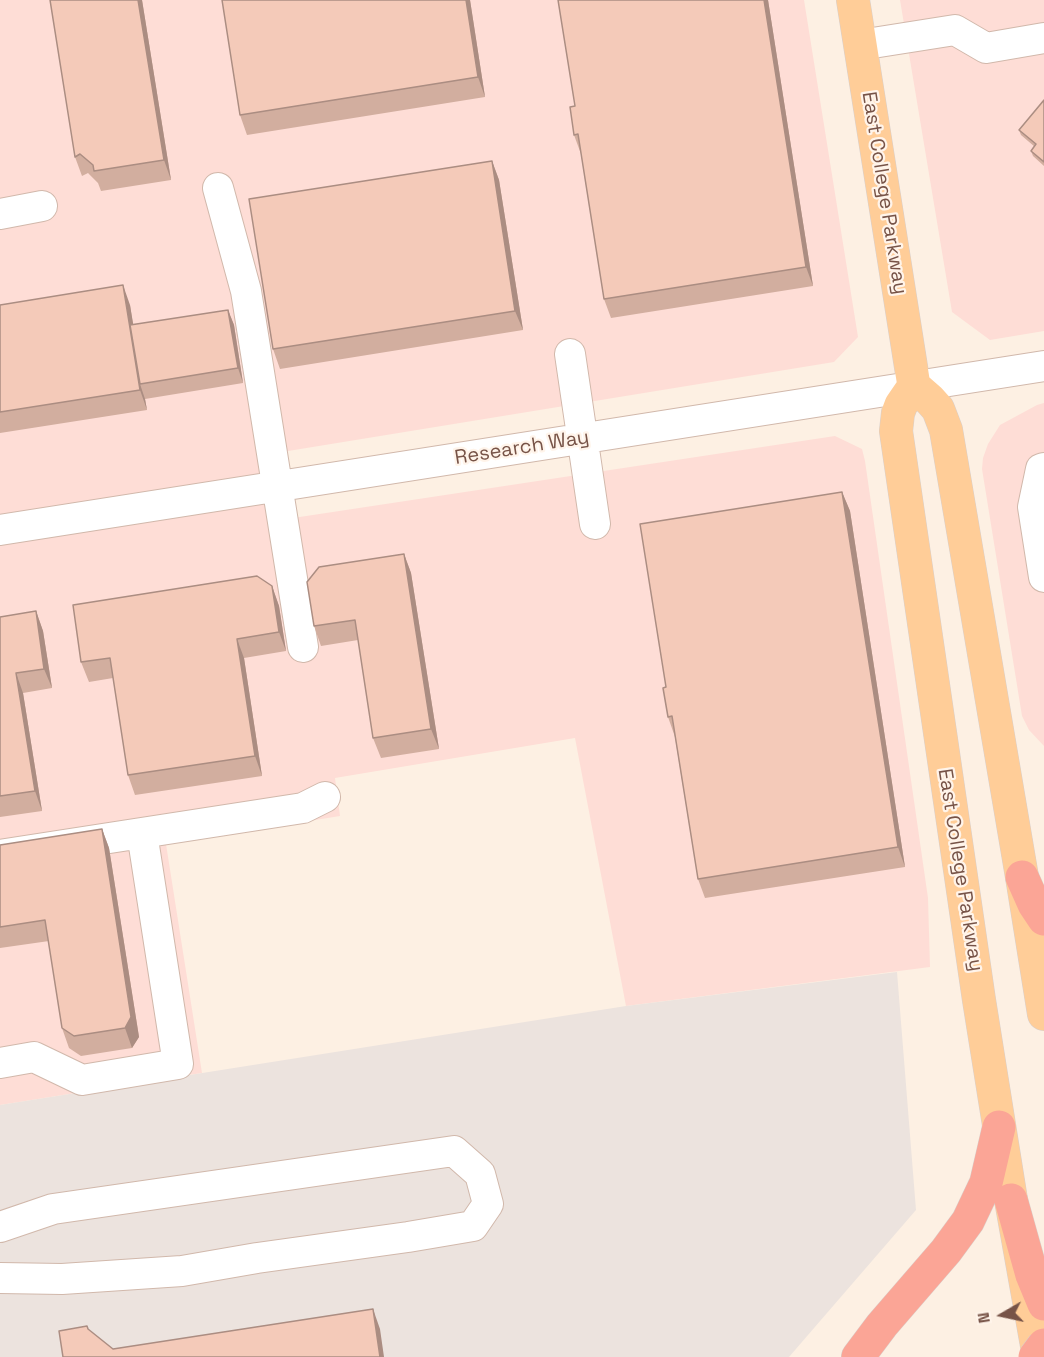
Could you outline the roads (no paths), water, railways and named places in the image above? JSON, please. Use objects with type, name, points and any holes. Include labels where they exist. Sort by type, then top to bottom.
[{"type":"highway","points":[[1022,877],[1034,904],[1044,919]]},
{"type":"highway","points":[[858,1357],[968,1221],[986,1183],[999,1127]]},
{"type":"highway","points":[[1011,1200],[1032,1275],[1044,1304]]},
{"type":"highway","points":[[1037,1357],[1044,1345]]},
{"type":"main road","name":"East College Parkway","points":[[853,0],[914,386],[901,405],[896,431],[999,1127],[1037,1357]]},
{"type":"main road","points":[[914,386],[938,409],[946,430],[1044,1014]]},
{"type":"street","points":[[860,45],[955,30],[986,48],[1044,38]]},
{"type":"street","points":[[218,188],[246,291],[303,647]]},
{"type":"street","points":[[0,214],[42,206]]},
{"type":"street","points":[[570,354],[595,524]]},
{"type":"street","name":"Research Way","points":[[0,530],[1044,366]]},
{"type":"street","points":[[1044,468],[1041,469],[1033,507],[1044,578]]},
{"type":"street","points":[[0,855],[303,808],[325,797]]},
{"type":"street","points":[[0,1063],[34,1057],[82,1080],[178,1064],[142,833]]},
{"type":"street","points":[[0,1227],[53,1209],[454,1151],[480,1174],[488,1204],[473,1226],[182,1271],[62,1279],[0,1278]]}]
